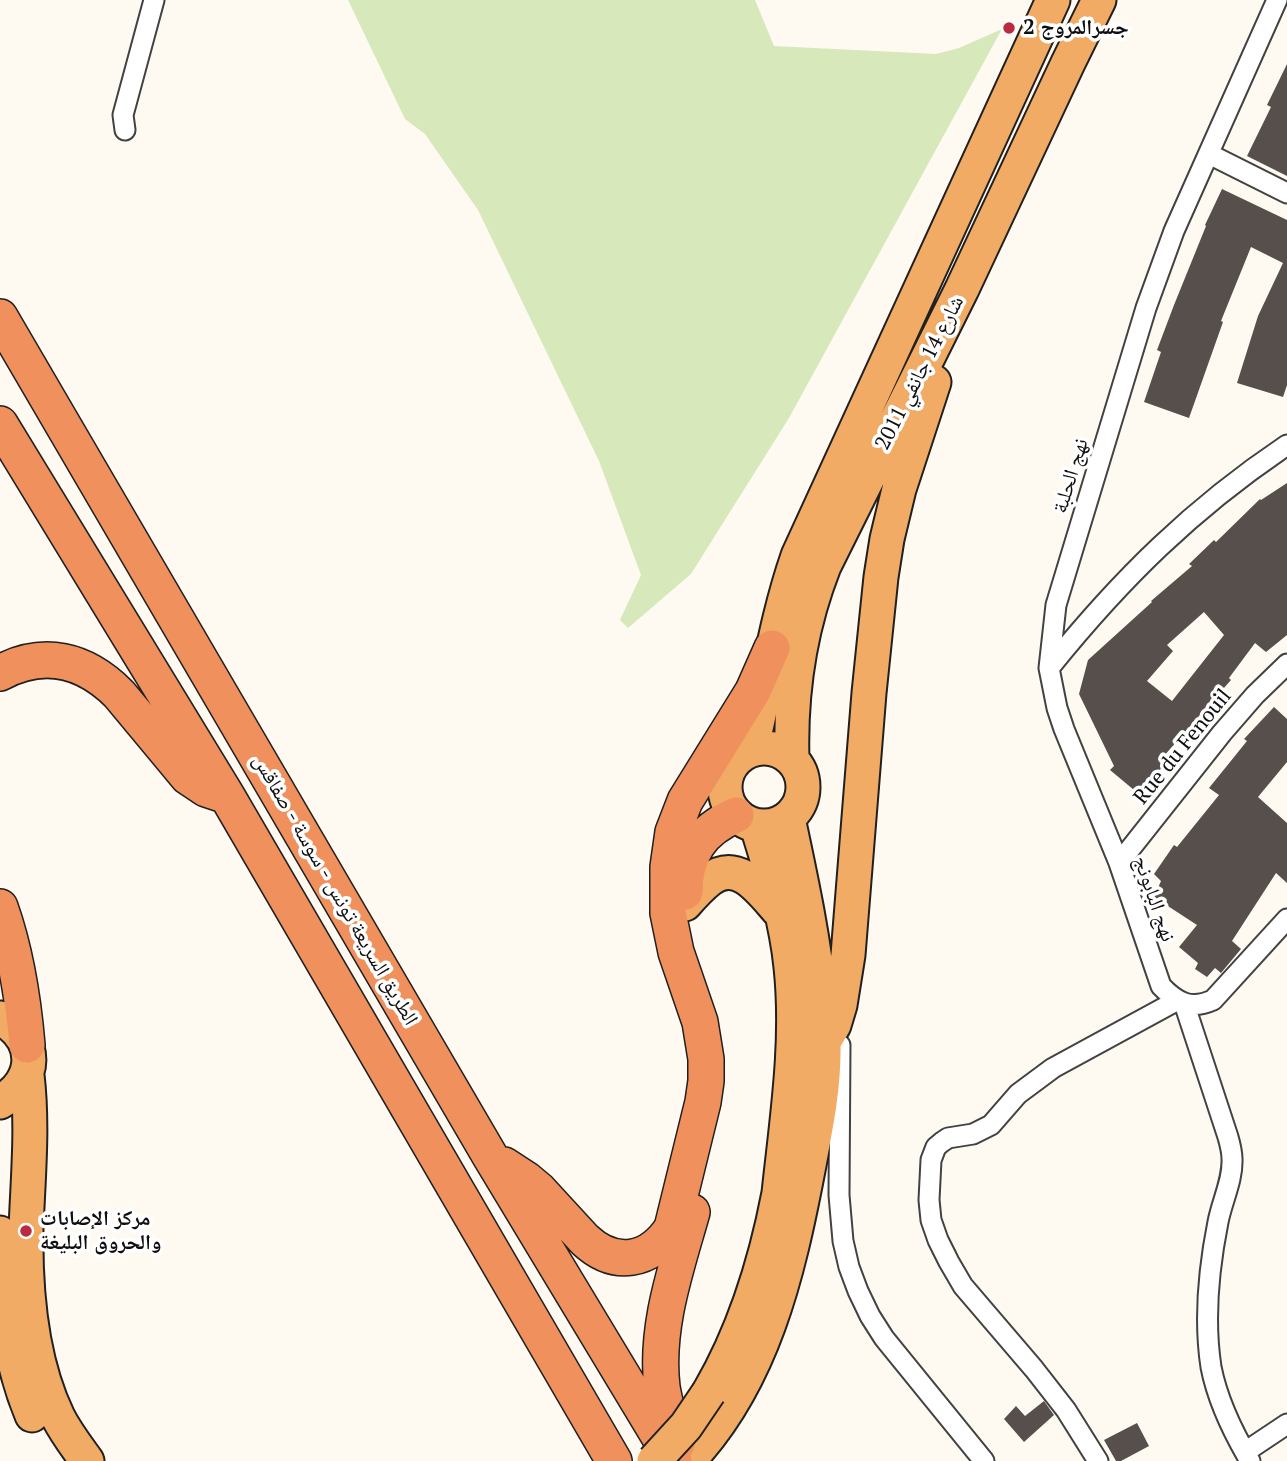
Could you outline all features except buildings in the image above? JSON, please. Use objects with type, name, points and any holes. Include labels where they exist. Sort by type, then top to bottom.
[{"type":"highway","name":"شارع 14 جانفي 2011","points":[[751,750],[781,610],[798,556],[1053,0]]},
{"type":"highway","name":"شارع 14 جانفي 2011","points":[[760,820],[797,808],[802,796],[803,784],[792,760],[791,732],[804,626],[814,592],[836,540],[962,289],[1100,0]]},
{"type":"highway","points":[[824,1042],[834,1025],[840,1005],[848,955],[869,693],[887,539],[907,465],[954,325],[962,289]]},
{"type":"highway","name":"الطريق السريعة تونس - سوسة - صفاقس","points":[[0,317],[491,1156],[674,1461]]},
{"type":"highway","points":[[0,424],[227,796],[614,1461]]},
{"type":"highway","points":[[491,1156],[527,1180],[584,1240],[606,1255],[632,1258],[655,1248],[665,1239],[671,1228],[706,1081],[706,1059],[700,1022],[669,923],[667,894],[673,832],[685,801],[747,701],[772,648]]},
{"type":"highway","points":[[0,673],[29,661],[46,660],[62,661],[93,673],[119,694],[188,777],[206,789],[227,796]]},
{"type":"highway","points":[[654,1461],[686,1426],[717,1404],[752,1369],[788,1260],[800,1212],[817,1125],[823,1072],[824,1042],[817,965],[799,867],[760,820],[729,806],[724,784],[733,763],[751,750],[773,749],[792,760]]},
{"type":"highway","points":[[682,1461],[662,1388],[661,1343],[667,1304],[718,1111],[723,1067],[718,1022],[692,939],[685,904],[685,874],[694,849],[723,821],[760,820]]},
{"type":"highway","points":[[688,1461],[709,1438],[728,1356],[750,1300],[769,1238],[779,1193],[793,1058],[791,966],[783,916],[760,820]]},
{"type":"highway","points":[[685,904],[712,877],[738,874],[751,880],[783,916]]},
{"type":"highway","points":[[0,907],[18,969],[24,1013],[30,1123],[26,1231],[33,1332],[51,1402],[68,1435],[87,1461]]},
{"type":"highway","points":[[0,1018],[15,1028],[27,1060],[22,1084],[0,1102]]},
{"type":"highway","points":[[0,1233],[9,1336],[16,1369],[34,1419],[60,1461]]},
{"type":"street","points":[[125,130],[123,116],[154,0]]},
{"type":"street","name":"نهج الحلبة","points":[[1049,668],[1056,606],[1146,308],[1174,231],[1277,0]]},
{"type":"street","points":[[1209,154],[1287,193]]},
{"type":"street","points":[[1049,668],[1088,620],[1139,565],[1195,514],[1254,467],[1287,445]]},
{"type":"street","points":[[1056,606],[1070,617],[1088,620]]},
{"type":"street","name":"Rue du Fenouil","points":[[1119,863],[1222,733],[1287,664]]},
{"type":"street","name":"نهج البابونج","points":[[1049,668],[1064,729],[1119,863],[1161,986],[1170,996],[1181,1002]]},
{"type":"street","points":[[1098,1461],[1066,1410],[963,1286],[949,1262],[937,1240],[931,1220],[931,1160],[936,1147],[948,1138],[973,1134],[991,1125],[1018,1094],[1054,1068],[1181,1002],[1201,1005],[1213,1000],[1287,919]]},
{"type":"street","points":[[1181,1002],[1228,1137],[1232,1160],[1218,1221],[1208,1295],[1208,1332],[1212,1368],[1219,1396],[1247,1456],[1287,1424]]},
{"type":"street","points":[[840,1005],[839,1195],[843,1241],[849,1267],[870,1316],[884,1338],[984,1461]]},
{"type":"green space","points":[[348,0],[755,0],[774,46],[936,54],[959,48],[1002,29],[789,418],[691,574],[628,628],[620,620],[641,575],[599,461],[478,210],[425,134],[405,119]]},
{"type":"place","name":"جسرالمروج 2","points":[[1009,28]]},
{"type":"place","name":"مركز الإصابات والحروق البليغة","points":[[26,1231]]}]
